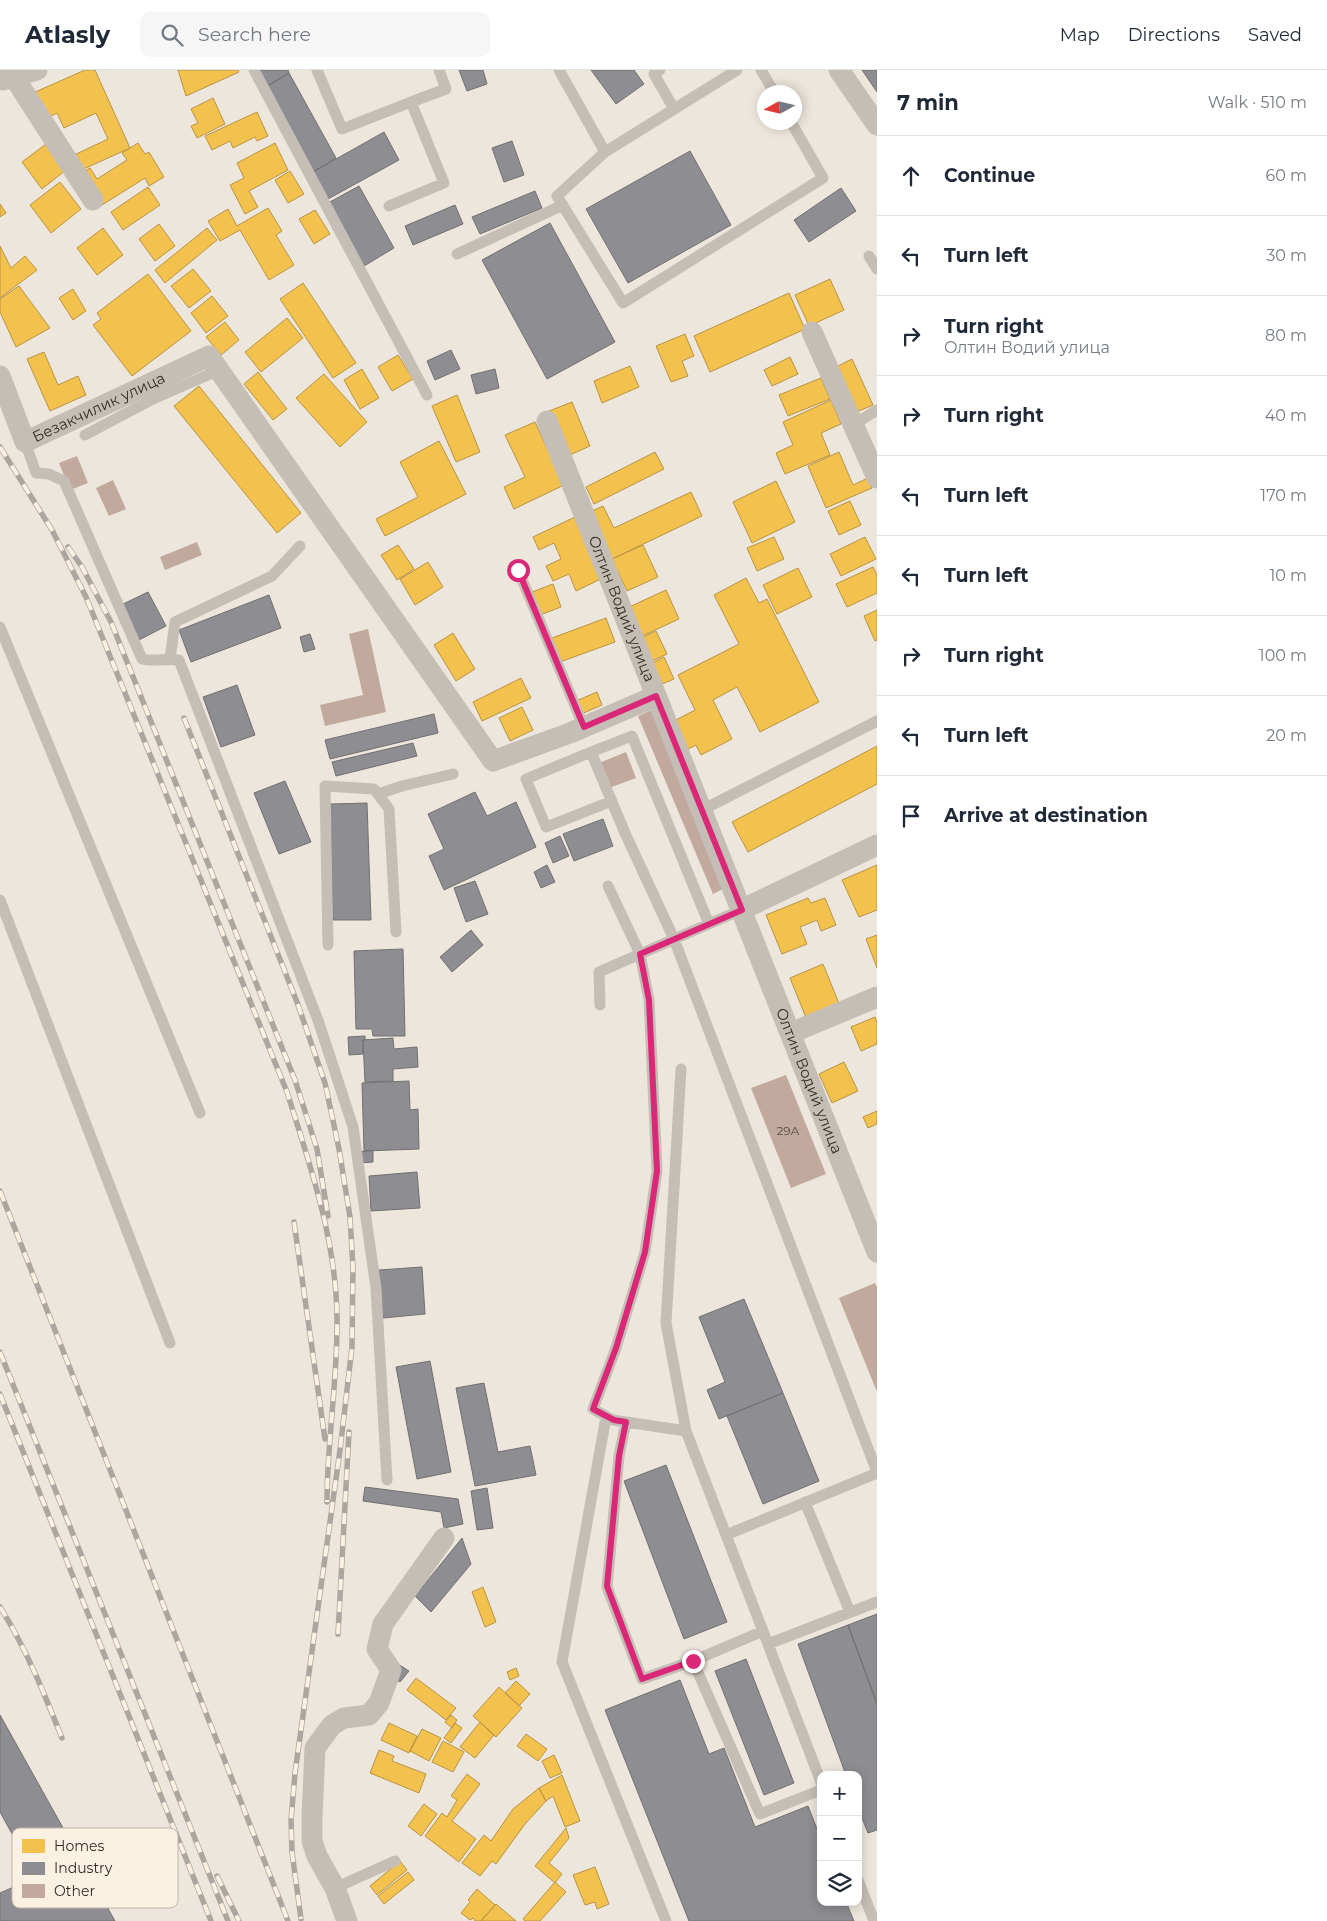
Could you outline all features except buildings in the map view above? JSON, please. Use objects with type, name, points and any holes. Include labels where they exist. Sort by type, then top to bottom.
[{"type":"street","points":[[37,70],[7,79],[93,200]]},
{"type":"street","points":[[839,70],[877,125]]},
{"type":"street","points":[[812,332],[877,478]]},
{"type":"street","points":[[214,363],[493,760],[584,727],[656,696]]},
{"type":"street","name":"Безакчилик улица","points":[[0,376],[25,442],[214,363]]},
{"type":"street","name":"Олтин Водий улица","points":[[547,422],[877,1252]]},
{"type":"street","points":[[742,910],[877,845]]},
{"type":"street","points":[[791,1033],[877,997]]},
{"type":"street","points":[[347,1921],[335,1888],[316,1856],[312,1841],[315,1748],[332,1725],[344,1718],[369,1715],[379,1703],[391,1670],[377,1649],[383,1624],[444,1538]]},
{"type":"lane","points":[[254,70],[427,395]]},
{"type":"lane","points":[[317,70],[342,129],[446,89],[439,70]]},
{"type":"lane","points":[[559,70],[605,152]]},
{"type":"lane","points":[[660,70],[654,74],[674,109]]},
{"type":"lane","points":[[737,70],[605,152],[557,196],[622,303],[824,178],[796,130]]},
{"type":"lane","points":[[761,70],[770,85]]},
{"type":"lane","points":[[389,206],[444,183],[411,102]]},
{"type":"lane","points":[[457,254],[563,205]]},
{"type":"lane","points":[[869,256],[877,269]]},
{"type":"lane","points":[[85,435],[153,399],[214,363]]},
{"type":"lane","points":[[853,425],[877,410]]},
{"type":"lane","points":[[25,442],[36,473],[49,474],[64,481],[142,659],[152,662],[170,659],[179,660],[319,1023],[353,1127],[376,1288],[386,1480]]},
{"type":"lane","points":[[170,659],[175,622],[272,576],[300,546]]},
{"type":"lane","points":[[518,570],[584,727]]},
{"type":"lane","points":[[0,627],[200,1113]]},
{"type":"lane","points":[[702,810],[877,722]]},
{"type":"lane","points":[[612,801],[546,827],[526,779],[632,736],[709,924]]},
{"type":"lane","points":[[591,752],[625,833],[674,939],[877,1472],[726,1535]]},
{"type":"lane","points":[[378,794],[402,786],[453,774]]},
{"type":"lane","points":[[328,945],[326,786],[374,789],[389,809],[396,932]]},
{"type":"lane","points":[[608,886],[640,954],[649,1000],[657,1171],[645,1252],[616,1348],[593,1409],[614,1420],[686,1431]]},
{"type":"lane","points":[[0,900],[170,1343]]},
{"type":"lane","points":[[600,1005],[599,972],[742,910]]},
{"type":"lane","points":[[681,1069],[666,1322],[686,1431],[817,1772]]},
{"type":"lane","points":[[606,1417],[562,1662],[666,1921]]},
{"type":"lane","points":[[626,1422],[619,1456],[607,1586],[642,1679],[693,1661],[763,1631]]},
{"type":"lane","points":[[805,1502],[850,1612]]},
{"type":"lane","points":[[768,1644],[877,1602]]},
{"type":"lane","points":[[693,1661],[760,1814],[817,1792]]},
{"type":"lane","points":[[335,1888],[395,1861]]},
{"type":"lane","points":[[862,1890],[874,1921]]},
{"type":"railway","points":[[0,447],[52,530],[86,597],[287,1092],[320,1203],[327,1231],[336,1288],[337,1340],[327,1502]]},
{"type":"railway","points":[[68,547],[82,567],[111,622],[295,1080],[317,1149],[328,1216]]},
{"type":"railway","points":[[184,718],[297,1002],[325,1083],[339,1149],[350,1217],[353,1268],[352,1347],[340,1450],[295,1773],[291,1820],[292,1852],[301,1919]]},
{"type":"railway","points":[[0,1191],[288,1921]]},
{"type":"railway","points":[[294,1222],[325,1439]]},
{"type":"railway","points":[[0,1352],[228,1921]]},
{"type":"railway","points":[[0,1394],[174,1828]]},
{"type":"railway","points":[[338,1634],[349,1432]]},
{"type":"railway","points":[[0,1607],[26,1655],[62,1738]]},
{"type":"railway","points":[[178,1839],[211,1921]]},
{"type":"railway","points":[[217,1876],[239,1921]]},
{"type":"route","points":[[518,570],[584,727],[656,696],[742,910],[640,954],[649,1000],[657,1171],[645,1252],[616,1348],[593,1409],[614,1420],[626,1422],[619,1456],[607,1586],[642,1679],[693,1661]]}]
